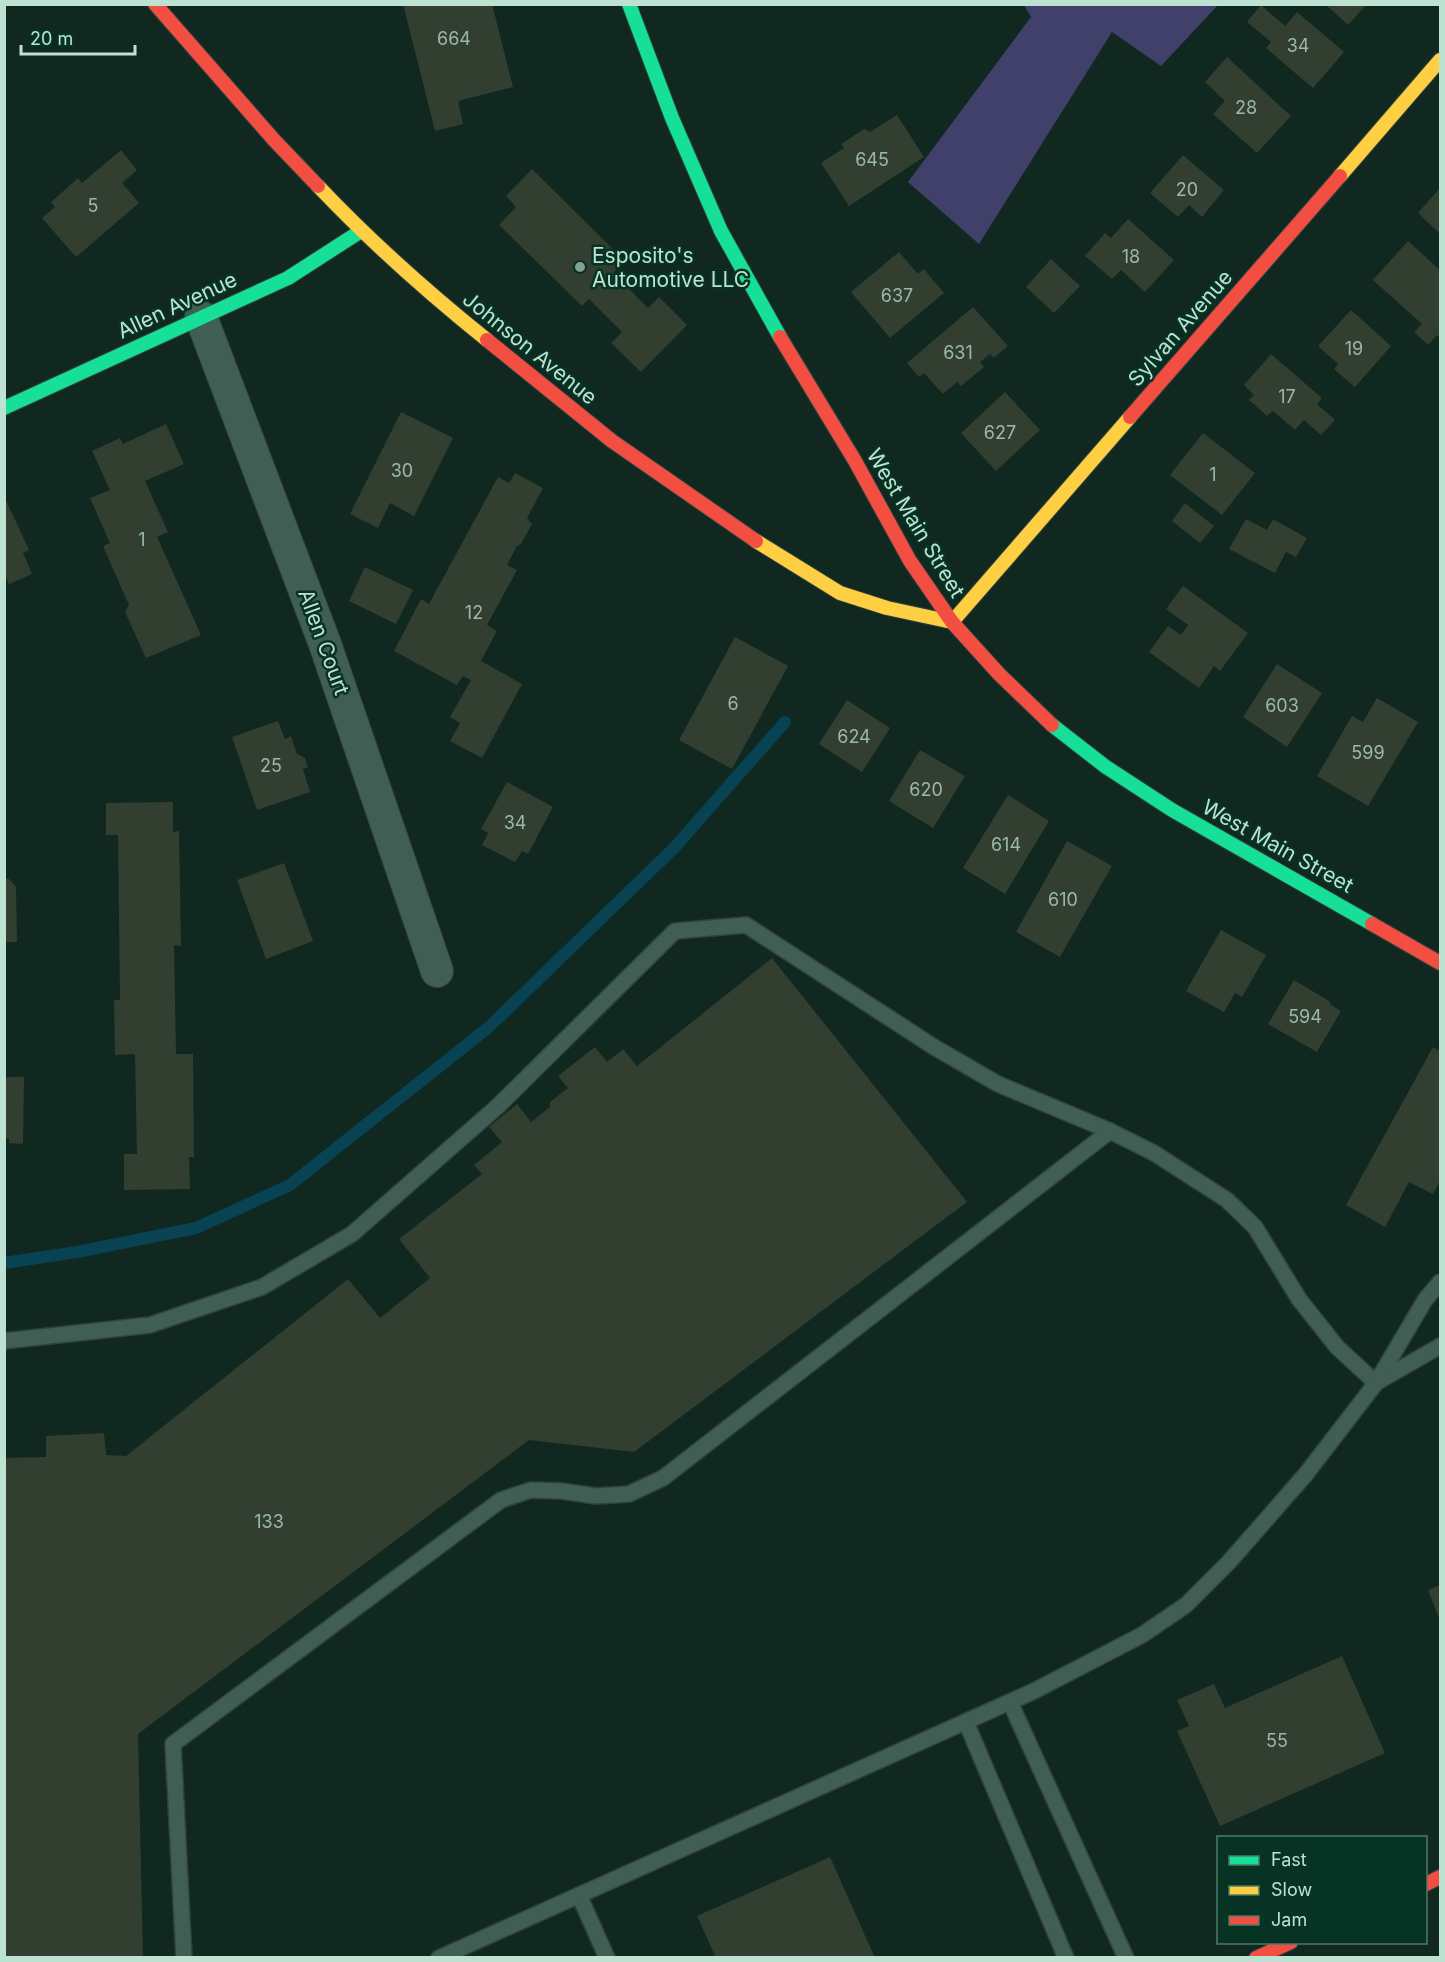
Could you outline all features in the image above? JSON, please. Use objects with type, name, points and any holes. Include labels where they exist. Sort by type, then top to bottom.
[{"type":"street","name":"Johnson Avenue","points":[[155,4],[274,140],[361,231],[425,290],[612,441],[750,537],[840,593],[886,608],[952,622]]},
{"type":"street","name":"West Main Street","points":[[639,14],[672,118],[721,231],[767,315],[855,461],[910,561],[952,622],[999,674],[1047,721],[1106,767],[1172,810],[1440,963]]},
{"type":"street","name":"Sylvan Avenue","points":[[952,622],[1440,60]]},
{"type":"street","name":"Allen Avenue","points":[[4,408],[288,278],[361,231]]},
{"type":"street","name":"Allen Court","points":[[201,317],[326,644],[437,971]]},
{"type":"street","points":[[1256,1958],[1287,1944]]},
{"type":"lane","points":[[4,1341],[150,1325],[262,1287],[352,1234],[498,1106],[675,931],[746,925],[934,1047],[998,1084],[1110,1131],[1154,1153],[1227,1200],[1255,1227],[1299,1299],[1337,1347],[1376,1383]]},
{"type":"lane","points":[[184,1958],[173,1744],[501,1500],[531,1490],[596,1496],[629,1494],[663,1478],[1110,1131]]},
{"type":"lane","points":[[439,1958],[1034,1691],[1142,1635],[1186,1605],[1229,1562],[1306,1474],[1376,1383],[1418,1312],[1440,1282]]},
{"type":"lane","points":[[1376,1383],[1440,1346]]},
{"type":"lane","points":[[1010,1702],[1126,1958]]},
{"type":"lane","points":[[966,1722],[1066,1958]]},
{"type":"lane","points":[[579,1895],[607,1958]]},
{"type":"shaded area","points":[[1024,5],[1218,5],[1161,66],[1112,32],[979,244],[908,182],[1031,17]]},
{"type":"building","points":[[403,4],[492,4],[513,87],[458,101],[463,124],[435,131]]},
{"type":"building","points":[[1325,4],[1367,4],[1348,25]]},
{"type":"building","points":[[1261,5],[1285,26],[1297,12],[1344,52],[1313,88],[1266,48],[1271,42],[1247,22]]},
{"type":"building","points":[[1227,57],[1291,116],[1257,153],[1213,114],[1225,101],[1205,82]]},
{"type":"building","points":[[897,115],[924,157],[849,206],[821,163],[844,148],[841,144],[864,129],[870,132]]},
{"type":"building","points":[[121,150],[137,170],[122,183],[139,203],[76,257],[42,218],[55,207],[51,202],[78,178],[82,183]]},
{"type":"building","points":[[1183,155],[1224,190],[1202,217],[1189,205],[1178,217],[1150,193]]},
{"type":"building","name":"Esposito's Automotive LLC","points":[[532,169],[625,261],[613,273],[648,308],[659,297],[687,325],[641,372],[611,343],[622,332],[589,299],[582,306],[499,225],[516,207],[506,196]]},
{"type":"building","points":[[1440,188],[1440,234],[1418,213]]},
{"type":"building","points":[[1128,219],[1174,260],[1145,292],[1121,270],[1112,279],[1085,256],[1105,233],[1111,238]]},
{"type":"building","points":[[1408,241],[1440,270],[1440,338],[1437,335],[1428,345],[1414,332],[1422,324],[1373,280]]},
{"type":"building","points":[[899,252],[918,274],[924,269],[944,293],[890,338],[851,292]]},
{"type":"building","points":[[1051,259],[1080,286],[1054,313],[1026,287]]},
{"type":"building","points":[[973,307],[1008,346],[994,358],[990,354],[980,362],[984,367],[961,386],[957,382],[943,394],[924,373],[919,377],[907,363]]},
{"type":"building","points":[[1351,310],[1391,346],[1355,387],[1334,369],[1338,364],[1318,346]]},
{"type":"building","points":[[1271,354],[1322,398],[1317,404],[1335,420],[1321,435],[1304,420],[1295,430],[1273,411],[1267,416],[1249,400],[1254,395],[1244,385]]},
{"type":"building","points":[[1005,392],[1040,430],[996,471],[961,433]]},
{"type":"building","points":[[401,412],[453,438],[414,516],[390,503],[378,528],[350,514]]},
{"type":"building","points":[[166,424],[184,464],[145,481],[168,532],[157,537],[201,635],[146,658],[125,612],[129,605],[103,546],[110,543],[90,498],[110,490],[92,451],[120,438],[123,444]]},
{"type":"building","points":[[1203,433],[1255,473],[1222,515],[1170,475]]},
{"type":"building","points":[[515,473],[543,488],[527,518],[532,524],[507,565],[517,570],[487,625],[497,631],[481,661],[522,684],[482,758],[450,741],[460,723],[450,717],[471,680],[463,676],[457,685],[394,651],[421,599],[429,604],[498,477],[509,483]]},
{"type":"building","points":[[4,496],[29,550],[23,553],[32,574],[9,584],[4,573]]},
{"type":"building","points":[[1185,503],[1214,526],[1200,543],[1172,521]]},
{"type":"building","points":[[1246,519],[1267,530],[1273,519],[1307,538],[1296,557],[1286,552],[1275,573],[1229,549]]},
{"type":"building","points":[[365,567],[413,590],[396,624],[349,601]]},
{"type":"building","points":[[1183,586],[1248,633],[1220,671],[1214,666],[1199,688],[1149,652],[1168,626],[1181,635],[1188,625],[1166,609]]},
{"type":"building","points":[[735,637],[788,666],[732,769],[679,740]]},
{"type":"building","points":[[1277,664],[1322,693],[1287,747],[1243,717]]},
{"type":"building","points":[[1377,698],[1418,722],[1368,806],[1317,776],[1352,716],[1363,722]]},
{"type":"building","points":[[847,700],[890,728],[862,772],[819,744]]},
{"type":"building","points":[[278,721],[285,739],[291,736],[297,754],[305,758],[308,767],[303,769],[310,792],[257,810],[232,737]]},
{"type":"building","points":[[920,750],[965,776],[933,828],[889,801]]},
{"type":"building","points":[[507,782],[553,807],[528,854],[522,851],[515,862],[482,845],[488,833],[481,829]]},
{"type":"building","points":[[1008,795],[1049,821],[1005,894],[963,868]]},
{"type":"building","points":[[173,802],[173,832],[179,831],[181,946],[174,945],[176,1054],[193,1054],[194,1157],[189,1157],[190,1189],[124,1190],[124,1154],[137,1154],[135,1054],[115,1055],[114,1000],[120,1000],[118,835],[106,835],[106,803]]},
{"type":"building","points":[[1067,841],[1112,866],[1060,957],[1016,932]]},
{"type":"building","points":[[284,863],[313,941],[266,959],[237,880]]},
{"type":"building","points":[[4,879],[9,879],[16,887],[17,942],[4,942]]},
{"type":"building","points":[[1221,930],[1266,955],[1242,997],[1235,993],[1224,1012],[1186,991]]},
{"type":"building","points":[[772,958],[967,1202],[634,1452],[529,1440],[138,1734],[143,1958],[4,1958],[4,1458],[46,1457],[46,1436],[104,1433],[106,1455],[126,1456],[348,1279],[380,1318],[430,1278],[399,1239],[482,1174],[474,1165],[502,1142],[489,1127],[517,1104],[531,1122],[550,1107],[550,1102],[568,1088],[558,1076],[595,1047],[607,1062],[623,1049],[637,1066]]},
{"type":"building","points":[[1294,980],[1341,1011],[1317,1052],[1268,1024]]},
{"type":"building","points":[[1433,1047],[1440,1051],[1440,1181],[1433,1194],[1409,1182],[1385,1227],[1346,1205]]},
{"type":"building","points":[[5,1077],[24,1077],[23,1144],[9,1143],[9,1139],[4,1139]]},
{"type":"building","points":[[1440,1585],[1440,1621],[1428,1590]]},
{"type":"building","points":[[1342,1656],[1385,1753],[1220,1826],[1177,1731],[1189,1726],[1177,1700],[1214,1684],[1225,1708]]},
{"type":"building","points":[[830,1857],[875,1958],[716,1958],[697,1916]]},
{"type":"waterway","points":[[4,1263],[77,1252],[196,1228],[290,1185],[489,1027],[674,848],[785,722]]},
{"type":"traffic: fast","points":[[629,4],[672,118],[721,231],[780,337]]},
{"type":"traffic: fast","points":[[4,408],[288,278],[361,231]]},
{"type":"traffic: fast","points":[[1052,725],[1106,767],[1172,810],[1372,924]]},
{"type":"traffic: slow","points":[[1340,176],[1440,60]]},
{"type":"traffic: slow","points":[[318,186],[400,266],[487,340]]},
{"type":"traffic: slow","points":[[756,541],[840,593],[887,608],[952,622],[1130,417]]},
{"type":"traffic: jam","points":[[155,4],[274,140],[318,186]]},
{"type":"traffic: jam","points":[[1130,417],[1340,176]]},
{"type":"traffic: jam","points":[[780,337],[855,461],[910,561],[952,622],[999,674],[1052,725]]},
{"type":"traffic: jam","points":[[487,340],[612,441],[756,541]]},
{"type":"traffic: jam","points":[[1372,924],[1440,963]]},
{"type":"traffic: jam","points":[[1427,1884],[1440,1877]]},
{"type":"traffic: jam","points":[[1256,1958],[1287,1944]]},
{"type":"place","name":"Esposito's Automotive LLC","points":[[580,267]]}]
